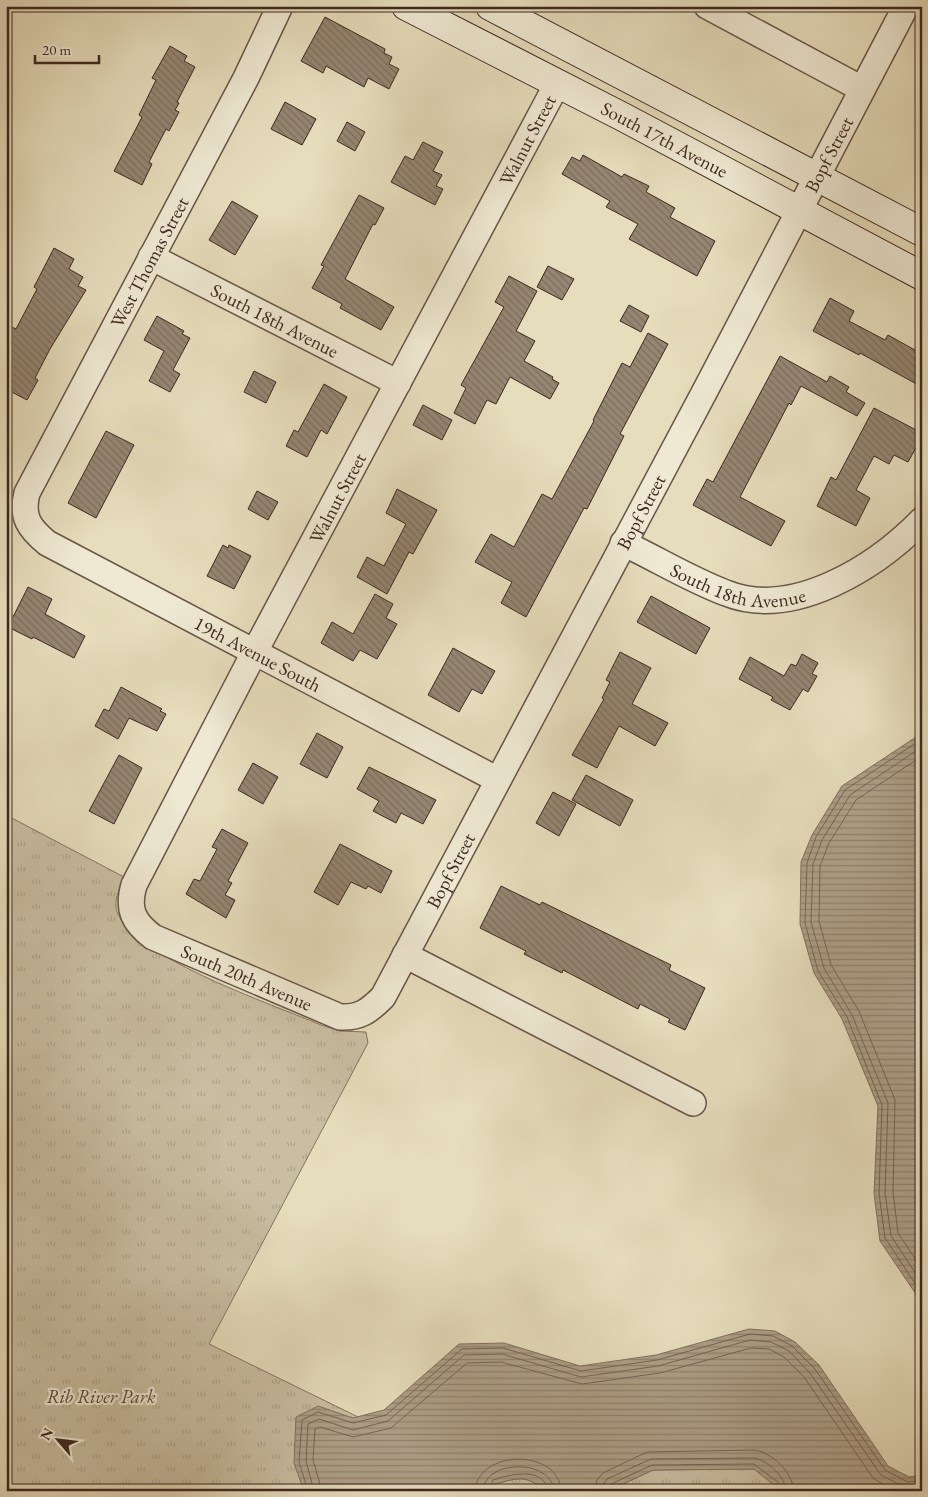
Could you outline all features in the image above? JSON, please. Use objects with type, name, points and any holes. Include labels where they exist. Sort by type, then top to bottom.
[{"type":"main road","name":"South 17th Avenue","points":[[406,6],[922,276]]},
{"type":"main road","name":"South 17th Avenue","points":[[490,6],[922,232]]},
{"type":"street","name":"West Thomas Street","points":[[26,519],[24,506],[26,493],[246,78],[280,6]]},
{"type":"street","points":[[707,6],[862,89]]},
{"type":"street","name":"Bopf Street","points":[[367,1012],[383,997],[906,6]]},
{"type":"street","name":"Walnut Street","points":[[134,916],[130,899],[134,885],[254,653],[557,84]]},
{"type":"street","name":"South 18th Avenue","points":[[152,257],[398,383]]},
{"type":"street","name":"19th Avenue South","points":[[26,519],[32,530],[47,543],[498,780]]},
{"type":"street","name":"South 18th Avenue","points":[[623,543],[726,594],[756,601],[791,598],[825,587],[874,561],[922,520]]},
{"type":"street","name":"South 20th Avenue","points":[[134,916],[143,930],[153,937],[340,1018],[354,1018],[367,1012]]},
{"type":"street","points":[[405,955],[694,1103]]},
{"type":"green space","name":"Rib River Park","points":[[6,815],[124,877],[116,900],[116,910],[131,931],[152,948],[209,979],[321,1025],[340,1031],[366,1032],[368,1043],[209,1344],[495,1484],[522,1479],[532,1482],[545,1491],[6,1491]]},
{"type":"green space","points":[[755,1469],[775,1486],[775,1491],[608,1491],[653,1470]]},
{"type":"water","points":[[922,733],[922,1303],[880,1241],[874,1193],[878,1106],[842,1019],[814,973],[800,924],[801,862],[812,835],[842,786]]},
{"type":"water","points":[[749,1329],[775,1331],[795,1342],[819,1365],[888,1466],[909,1477],[922,1475],[922,1491],[775,1491],[775,1486],[754,1469],[653,1470],[608,1491],[545,1491],[532,1482],[516,1479],[495,1484],[493,1491],[304,1491],[294,1463],[296,1417],[318,1406],[353,1418],[384,1410],[459,1344],[504,1343],[580,1366],[656,1355]]},
{"type":"building","points":[[325,17],[385,49],[384,53],[392,57],[389,64],[399,69],[389,89],[368,78],[364,87],[326,66],[323,73],[301,61]]},
{"type":"building","points":[[170,46],[187,56],[184,61],[195,67],[177,102],[179,103],[175,110],[179,112],[169,131],[166,129],[149,162],[152,164],[142,185],[114,171],[142,117],[139,115],[156,80],[152,78]]},
{"type":"building","points":[[285,102],[316,119],[302,145],[271,129]]},
{"type":"building","points":[[347,122],[365,132],[355,151],[337,141]]},
{"type":"building","points":[[423,142],[443,152],[433,171],[442,175],[436,186],[443,189],[435,205],[391,182],[405,156],[413,160]]},
{"type":"building","points":[[583,155],[622,177],[624,174],[649,186],[646,192],[675,208],[670,217],[715,241],[697,276],[629,239],[638,224],[606,207],[610,201],[562,174],[572,157],[580,161]]},
{"type":"building","points":[[359,195],[384,208],[375,225],[373,224],[345,279],[394,307],[381,330],[340,308],[342,304],[312,288],[324,266],[321,265]]},
{"type":"building","points":[[232,201],[258,216],[235,255],[209,240]]},
{"type":"building","points":[[54,248],[74,259],[69,269],[83,277],[78,286],[86,290],[50,349],[35,378],[38,380],[27,400],[6,389],[6,338],[12,327],[16,329],[37,289],[34,287]]},
{"type":"building","points":[[548,266],[574,279],[562,300],[537,287]]},
{"type":"building","points":[[509,276],[537,291],[516,331],[535,341],[524,361],[553,377],[552,379],[559,383],[550,399],[510,377],[496,404],[487,400],[475,424],[454,413],[466,388],[461,385],[504,307],[495,302]]},
{"type":"building","points":[[830,298],[854,311],[849,321],[885,340],[888,335],[922,354],[922,387],[860,353],[859,355],[813,331]]},
{"type":"building","points":[[629,305],[649,316],[641,332],[620,321]]},
{"type":"building","points":[[157,316],[184,331],[182,334],[190,338],[173,370],[180,374],[170,392],[149,381],[164,351],[144,340]]},
{"type":"building","points":[[648,333],[668,344],[620,434],[624,436],[587,509],[584,508],[526,617],[501,603],[512,582],[475,562],[491,534],[514,547],[542,494],[552,499],[594,421],[622,363],[630,367]]},
{"type":"building","points":[[780,356],[827,382],[830,376],[849,387],[846,392],[865,403],[857,416],[801,386],[791,405],[789,403],[740,497],[785,521],[771,546],[693,505],[707,479],[713,482]]},
{"type":"building","points":[[254,371],[276,382],[266,403],[244,392]]},
{"type":"building","points":[[324,384],[347,397],[327,434],[321,430],[307,457],[286,446],[294,430],[298,432]]},
{"type":"building","points":[[423,405],[452,420],[442,440],[413,425]]},
{"type":"building","points":[[874,408],[922,433],[922,437],[908,462],[894,455],[889,464],[874,456],[856,490],[870,498],[856,526],[817,506],[831,477],[836,480]]},
{"type":"building","points":[[106,431],[134,445],[96,518],[68,503]]},
{"type":"building","points":[[397,489],[437,510],[413,554],[409,552],[387,594],[357,577],[367,557],[384,566],[406,524],[386,513]]},
{"type":"building","points":[[257,491],[278,502],[268,520],[248,509]]},
{"type":"building","points":[[223,545],[228,548],[229,545],[251,556],[234,589],[207,576]]},
{"type":"building","points":[[28,587],[52,599],[45,614],[85,636],[74,658],[33,637],[32,639],[8,627]]},
{"type":"building","points":[[375,594],[393,604],[386,618],[397,624],[377,659],[360,650],[353,661],[321,643],[332,622],[353,634]]},
{"type":"building","points":[[651,596],[710,628],[696,654],[637,622]]},
{"type":"building","points":[[453,648],[495,671],[482,694],[472,689],[459,712],[428,695]]},
{"type":"building","points":[[620,652],[651,668],[632,704],[668,723],[655,746],[619,726],[597,768],[572,755],[604,699],[602,698],[610,682],[606,680]]},
{"type":"building","points":[[802,654],[818,663],[812,674],[817,676],[808,692],[803,689],[790,710],[771,700],[773,697],[739,679],[750,657],[784,676],[791,664],[796,666]]},
{"type":"building","points":[[121,687],[162,709],[160,711],[166,714],[157,731],[129,718],[118,739],[95,726],[104,709],[109,711]]},
{"type":"building","points":[[317,733],[343,747],[327,778],[300,764]]},
{"type":"building","points":[[119,755],[142,768],[114,824],[89,811]]},
{"type":"building","points":[[253,763],[278,777],[263,804],[238,790]]},
{"type":"building","points":[[369,767],[436,800],[423,824],[401,813],[396,823],[373,811],[379,801],[357,789]]},
{"type":"building","points":[[586,775],[633,800],[620,826],[572,800]]},
{"type":"building","points":[[553,792],[576,804],[559,836],[536,823]]},
{"type":"building","points":[[222,829],[248,843],[228,881],[232,883],[225,895],[235,900],[226,918],[186,894],[194,879],[200,881],[217,849],[212,847]]},
{"type":"building","points":[[340,844],[392,871],[381,893],[368,886],[366,889],[351,882],[338,905],[314,892]]},
{"type":"building","points":[[501,886],[540,905],[542,902],[671,965],[669,970],[705,988],[685,1030],[668,1022],[670,1019],[640,1004],[638,1009],[563,970],[562,973],[524,954],[526,951],[480,928]]}]
